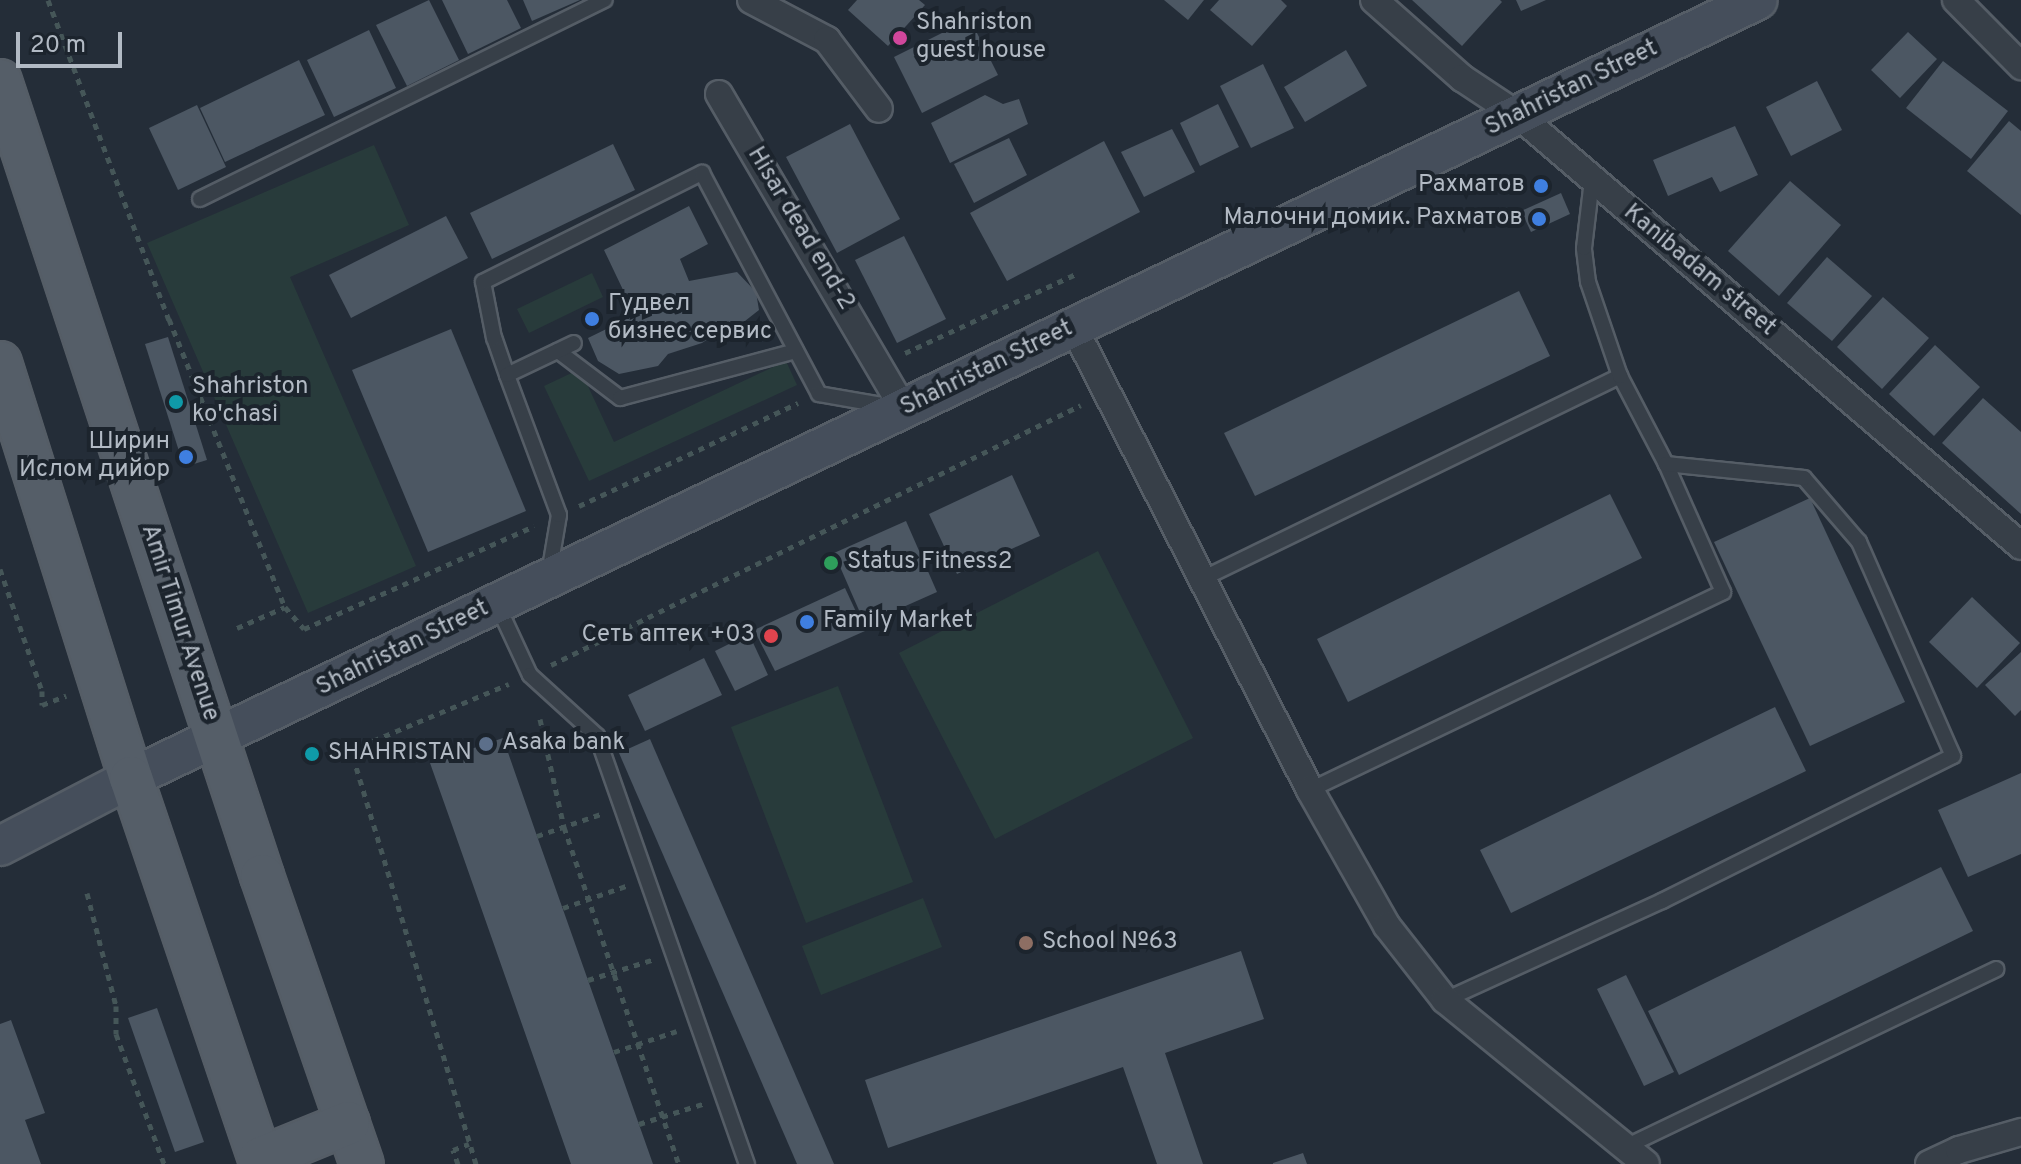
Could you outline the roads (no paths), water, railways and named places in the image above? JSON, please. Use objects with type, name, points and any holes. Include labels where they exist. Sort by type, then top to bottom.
[{"type":"main road","name":"Shahristan Street","points":[[0,846],[131,778],[1758,0]]},
{"type":"main road","name":"Amir Timur Avenue","points":[[0,81],[217,739],[362,1164]]},
{"type":"main road","points":[[0,363],[131,778],[261,1162],[348,1123]]},
{"type":"street","points":[[751,0],[827,40],[879,109]]},
{"type":"street","name":"Kanibadam street","points":[[1374,0],[1462,78],[1518,115],[2021,546]]},
{"type":"street","points":[[1956,0],[2021,66]]},
{"type":"street","name":"Hisar dead end-2","points":[[719,94],[904,409]]},
{"type":"street","points":[[1074,328],[1310,790],[1387,926],[1445,1000],[1646,1164]]},
{"type":"street","points":[[1929,1164],[1959,1150],[2021,1132]]},
{"type":"lane","points":[[200,199],[605,0]]},
{"type":"lane","points":[[548,579],[559,515],[494,338],[483,282],[702,173],[739,254],[819,394],[904,409]]},
{"type":"lane","points":[[1310,790],[1723,592],[1666,464],[1620,376],[1588,282],[1584,248],[1592,180]]},
{"type":"lane","points":[[507,375],[574,343]]},
{"type":"lane","points":[[558,351],[620,398],[796,351]]},
{"type":"lane","points":[[1202,579],[1620,376]]},
{"type":"lane","points":[[1445,1000],[1662,901],[1953,756],[1859,542],[1804,478],[1666,464]]},
{"type":"lane","points":[[497,604],[530,675],[597,736],[747,1164]]},
{"type":"lane","points":[[1623,1148],[1996,969]]},
{"type":"place","name":"Shahriston guest house","points":[[900,38]]},
{"type":"place","name":"Рахматов","points":[[1541,186]]},
{"type":"place","name":"Малочни домик. Рахматов","points":[[1539,219]]},
{"type":"place","name":"Гудвел бизнес сервис","points":[[592,319]]},
{"type":"place","name":"Shahriston ko'chasi","points":[[176,402]]},
{"type":"place","name":"Ширин Ислом дийор","points":[[186,457]]},
{"type":"place","name":"Status Fitness2","points":[[831,563]]},
{"type":"place","name":"Family Market","points":[[807,622]]},
{"type":"place","name":"Сеть аптек +03","points":[[771,636]]},
{"type":"place","name":"Asaka bank","points":[[486,744]]},
{"type":"place","name":"SHAHRISTAN","points":[[312,754]]},
{"type":"place","name":"School №63","points":[[1026,943]]}]
